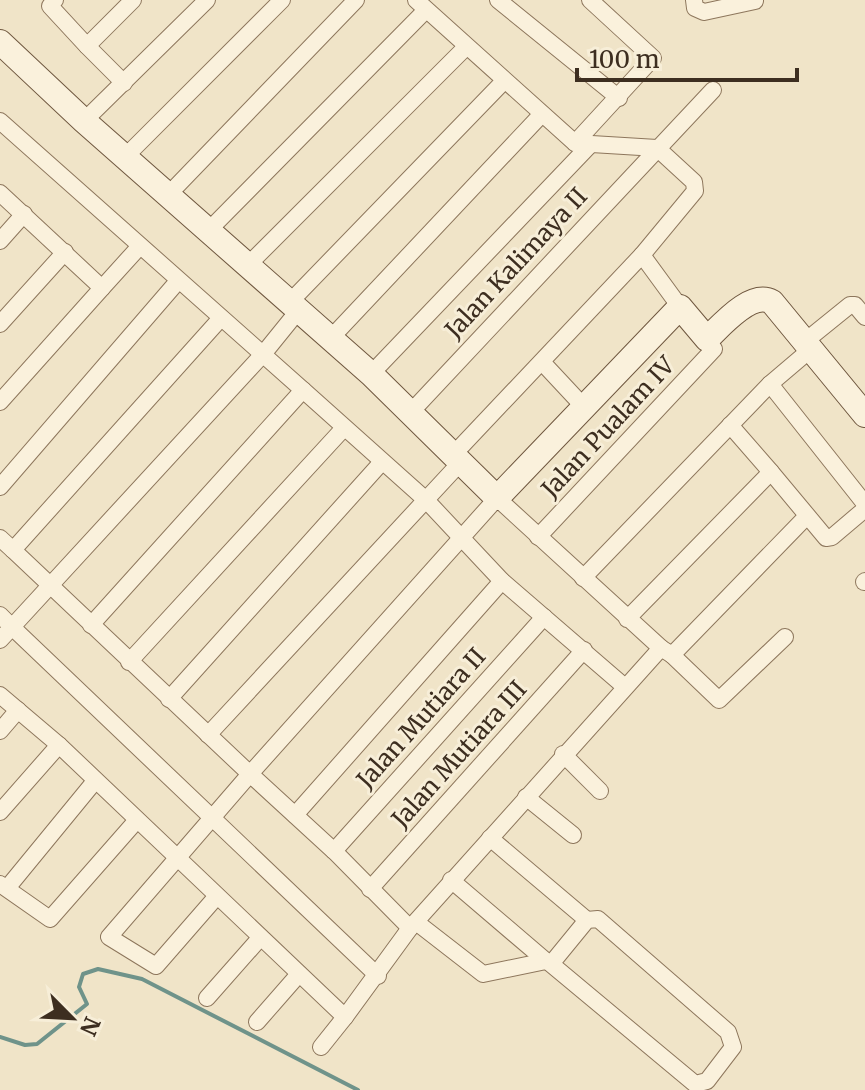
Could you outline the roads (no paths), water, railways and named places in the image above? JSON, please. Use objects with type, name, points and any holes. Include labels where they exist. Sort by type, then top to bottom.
[{"type":"street","points":[[87,46],[133,0]]},
{"type":"street","points":[[84,121],[207,0]]},
{"type":"street","points":[[125,157],[282,0]]},
{"type":"street","points":[[169,194],[356,0]]},
{"type":"street","points":[[498,0],[619,98]]},
{"type":"street","points":[[371,374],[582,144],[653,58],[590,0]]},
{"type":"street","points":[[694,0],[695,8],[704,12],[761,0]]},
{"type":"street","points":[[49,2],[124,83]]},
{"type":"street","points":[[208,231],[421,5],[541,115],[582,144],[657,148],[694,182],[695,191],[642,255],[457,459],[426,500],[208,735]]},
{"type":"street","points":[[0,42],[84,121],[371,374],[538,537],[719,700],[785,637]]},
{"type":"street","points":[[248,265],[466,47]]},
{"type":"street","points":[[378,976],[212,817],[4,627],[51,587],[264,353],[293,307],[504,81]]},
{"type":"street","name":"Jalan Kalimaya II","points":[[411,412],[713,90]]},
{"type":"street","points":[[330,339],[541,115]]},
{"type":"street","points":[[0,121],[178,281],[264,353],[343,429],[426,500],[502,581],[625,687]]},
{"type":"street","points":[[0,193],[102,288]]},
{"type":"street","points":[[0,241],[24,214]]},
{"type":"street","points":[[0,402],[140,246]]},
{"type":"street","points":[[0,324],[65,252]]},
{"type":"street","points":[[642,255],[710,344],[747,305],[766,299],[865,415]]},
{"type":"street","points":[[0,487],[178,281]]},
{"type":"street","points":[[583,578],[850,305],[855,305],[865,317]]},
{"type":"street","points":[[217,896],[156,966],[109,937],[497,498],[680,307]]},
{"type":"street","points":[[221,318],[6,544],[334,851],[370,889],[413,925],[483,974],[548,963],[593,917],[732,1037],[733,1047],[707,1081],[695,1084],[548,963],[451,880]]},
{"type":"street","name":"Jalan Pualam IV","points":[[538,537],[710,344]]},
{"type":"street","points":[[542,362],[584,407]]},
{"type":"street","points":[[730,425],[806,517],[829,538],[865,506],[770,384]]},
{"type":"street","points":[[91,625],[303,390]]},
{"type":"street","points":[[129,662],[343,429]]},
{"type":"street","points":[[169,699],[381,463]]},
{"type":"street","points":[[627,619],[771,472]]},
{"type":"street","points":[[321,1047],[378,976],[413,925],[563,754],[625,687],[666,652],[806,517]]},
{"type":"street","points":[[295,815],[502,581]]},
{"type":"street","name":"Jalan Mutiara II","points":[[334,851],[544,617]]},
{"type":"street","name":"Jalan Mutiara III","points":[[370,889],[584,650]]},
{"type":"street","points":[[0,695],[59,745],[345,1017]]},
{"type":"street","points":[[0,731],[18,710]]},
{"type":"street","points":[[0,812],[59,745]]},
{"type":"street","points":[[563,754],[600,791]]},
{"type":"street","points":[[95,781],[4,885],[50,919],[137,820]]},
{"type":"street","points":[[526,797],[573,835]]},
{"type":"street","points":[[490,838],[587,920]]},
{"type":"street","points":[[207,998],[260,938]]},
{"type":"street","points":[[257,1022],[299,974]]},
{"type":"waterway","points":[[0,1037],[25,1045],[37,1044],[87,1004],[79,987],[83,974],[98,969],[142,979],[358,1090]]}]
